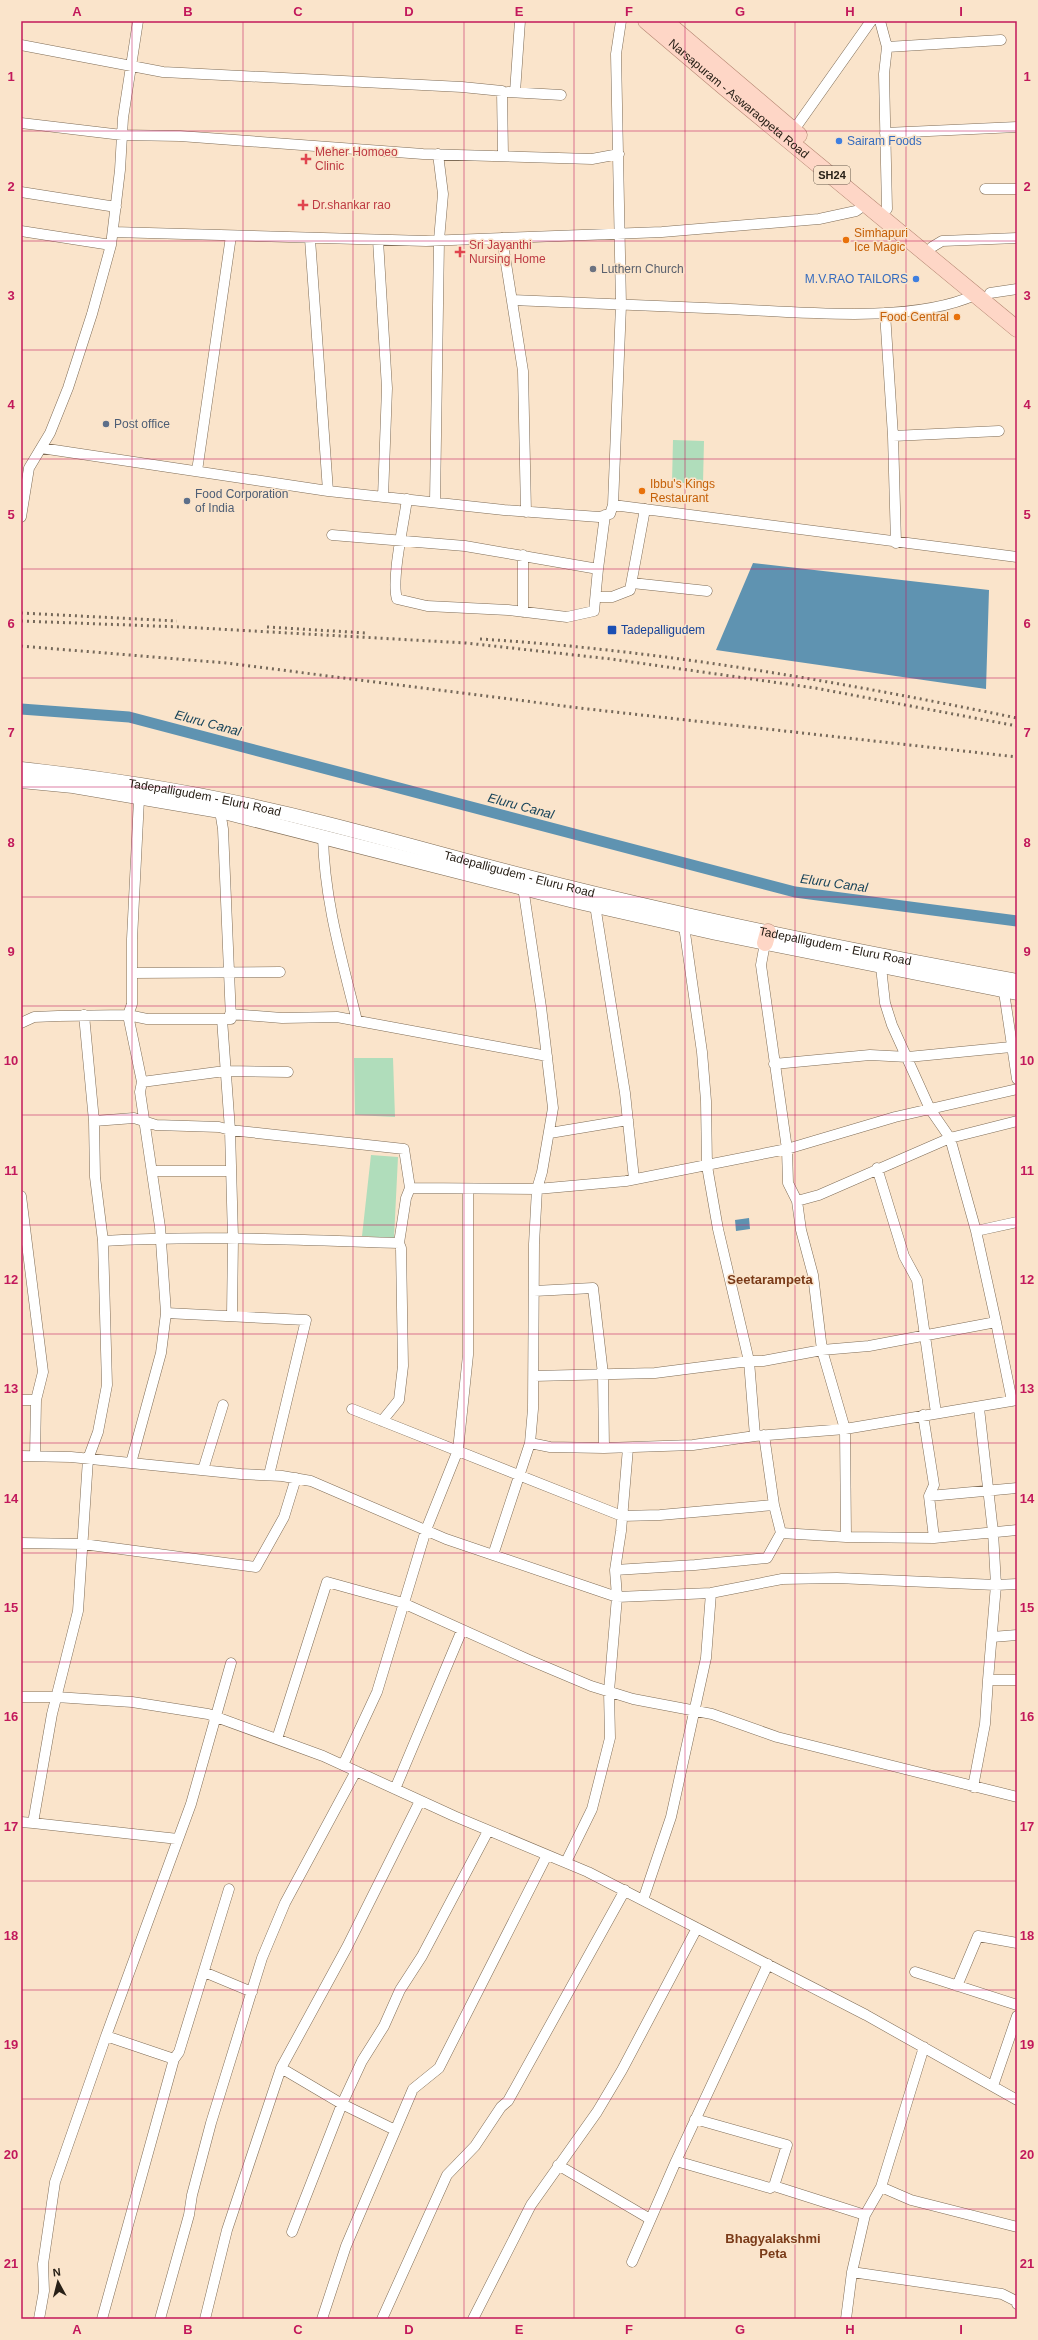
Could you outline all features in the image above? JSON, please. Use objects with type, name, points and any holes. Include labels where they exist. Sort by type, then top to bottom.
[{"type":"main road","name":"Narsapuram - Aswaraopeta Road","points":[[646,21],[790,135],[887,209],[932,247],[1017,329]]},
{"type":"main road","name":"Narsapuram - Aswaraopeta Road","points":[[665,21],[867,203],[982,294],[1017,316]]},
{"type":"main road","name":"Tadepalligudem - Eluru Road","points":[[21,769],[74,775],[237,804],[327,823],[577,890],[881,967],[1011,992]]},
{"type":"main road","name":"Tadepalligudem - Eluru Road","points":[[21,781],[73,786],[139,799],[220,811],[684,926],[767,938],[1017,982]]},
{"type":"street","points":[[21,517],[29,468],[50,433],[68,388],[92,314],[111,245],[122,135],[138,21]]},
{"type":"street","points":[[515,92],[520,21]]},
{"type":"street","points":[[41,448],[328,491],[526,512],[599,517],[610,514],[613,505],[621,305],[621,232],[616,54],[621,21]]},
{"type":"street","points":[[790,135],[871,21]]},
{"type":"street","points":[[880,21],[887,47],[884,74],[887,209]]},
{"type":"street","points":[[887,47],[1001,40]]},
{"type":"street","points":[[21,45],[163,72],[462,87],[560,96]]},
{"type":"street","points":[[502,91],[503,156]]},
{"type":"street","points":[[21,123],[122,135],[180,136],[438,154],[592,159],[619,154]]},
{"type":"street","points":[[885,133],[1017,127]]},
{"type":"street","points":[[435,502],[439,240],[442,194],[438,154]]},
{"type":"street","points":[[985,189],[1017,188]]},
{"type":"street","points":[[21,192],[116,207]]},
{"type":"street","points":[[113,232],[310,239],[439,240],[502,238],[621,232],[677,231],[819,219],[856,211],[867,203]]},
{"type":"street","points":[[21,231],[111,245]]},
{"type":"street","points":[[197,471],[230,236]]},
{"type":"street","points":[[502,238],[523,371],[526,512]]},
{"type":"street","points":[[932,247],[942,241],[1017,238]]},
{"type":"street","points":[[310,239],[328,491]]},
{"type":"street","points":[[378,240],[387,388],[383,497]]},
{"type":"street","points":[[512,300],[621,305],[885,313],[953,303],[982,294],[1017,289]]},
{"type":"street","points":[[885,313],[893,436],[896,543]]},
{"type":"street","points":[[893,436],[999,431]]},
{"type":"street","points":[[407,500],[394,589],[397,599],[427,606],[523,612],[570,618],[594,611],[605,515]]},
{"type":"street","points":[[613,505],[896,543],[1017,557]]},
{"type":"street","points":[[596,598],[612,597],[630,590],[645,509]]},
{"type":"street","points":[[332,535],[466,546],[598,569]]},
{"type":"street","points":[[523,555],[523,612]]},
{"type":"street","points":[[632,583],[707,591]]},
{"type":"street","points":[[132,1463],[161,1352],[166,1313],[161,1238],[140,1092],[142,1082],[128,1014],[132,1004],[139,799]]},
{"type":"street","points":[[220,811],[223,829],[228,973],[225,1071],[230,1130],[233,1238],[232,1316]]},
{"type":"street","points":[[323,836],[323,869],[331,914],[357,1021]]},
{"type":"street","points":[[493,1555],[521,1475],[530,1444],[534,1376],[536,1189],[550,1133],[553,1108],[523,887]]},
{"type":"street","points":[[595,905],[628,1120],[634,1179]]},
{"type":"street","points":[[615,1570],[695,1565],[767,1558],[781,1533],[760,1436],[749,1361],[718,1229],[707,1166],[706,1101],[702,1052],[684,926]]},
{"type":"street","points":[[767,938],[761,965],[774,1064],[788,1149],[788,1183],[797,1201],[801,1230],[813,1275],[822,1350],[845,1429],[846,1537]]},
{"type":"street","points":[[530,1444],[550,1447],[604,1448],[693,1445],[760,1436],[845,1429],[923,1415],[979,1408],[1014,1400],[976,1231],[950,1138],[930,1109],[908,1057],[892,1025],[885,1003],[881,967]]},
{"type":"street","points":[[132,973],[280,972]]},
{"type":"street","points":[[1011,992],[1011,1047],[1017,1079]]},
{"type":"street","points":[[21,1023],[34,1017],[128,1014],[147,1019],[226,1016],[282,1018],[337,1017],[547,1056]]},
{"type":"street","points":[[34,1823],[56,1697],[78,1611],[88,1459],[98,1432],[107,1385],[103,1241],[95,1177],[94,1121],[84,1015]]},
{"type":"street","points":[[774,1064],[870,1055],[908,1057],[1011,1047]]},
{"type":"street","points":[[142,1082],[225,1071],[288,1072]]},
{"type":"street","points":[[410,1188],[462,1188],[468,1190],[536,1189],[634,1179],[788,1149],[930,1109],[1017,1089]]},
{"type":"street","points":[[94,1121],[134,1118],[145,1120],[156,1125],[219,1127],[230,1130],[404,1150],[410,1188],[406,1198],[399,1243],[401,1248],[403,1366],[399,1400],[382,1421]]},
{"type":"street","points":[[550,1133],[628,1120]]},
{"type":"street","points":[[797,1201],[818,1194],[950,1138],[1017,1121]]},
{"type":"street","points":[[877,1168],[904,1256],[917,1280],[921,1302],[923,1336],[936,1413]]},
{"type":"street","points":[[152,1171],[230,1171]]},
{"type":"street","points":[[343,1765],[377,1692],[426,1530],[458,1450],[468,1355],[468,1190]]},
{"type":"street","points":[[21,1196],[43,1372],[36,1400],[35,1456]]},
{"type":"street","points":[[976,1231],[1017,1222]]},
{"type":"street","points":[[103,1241],[161,1238],[233,1238],[399,1243]]},
{"type":"street","points":[[534,1291],[593,1288],[603,1374],[604,1448]]},
{"type":"street","points":[[166,1313],[306,1320],[269,1475]]},
{"type":"street","points":[[534,1376],[655,1373],[749,1361],[763,1361],[822,1350],[869,1346],[996,1322]]},
{"type":"street","points":[[21,1400],[36,1400]]},
{"type":"street","points":[[202,1470],[223,1405]]},
{"type":"street","points":[[973,1787],[985,1724],[996,1585],[979,1408]]},
{"type":"street","points":[[352,1409],[622,1516],[660,1515],[774,1505]]},
{"type":"street","points":[[923,1415],[934,1485],[929,1496],[934,1538]]},
{"type":"street","points":[[566,1862],[592,1809],[610,1738],[609,1692],[617,1598],[615,1570],[622,1516],[628,1448]]},
{"type":"street","points":[[21,1456],[88,1459],[269,1475],[310,1481],[426,1530],[617,1598],[711,1593],[782,1579],[836,1578],[996,1585],[1017,1584]]},
{"type":"street","points":[[21,1543],[83,1544],[256,1567],[284,1517],[296,1478]]},
{"type":"street","points":[[929,1496],[1017,1488]]},
{"type":"street","points":[[781,1533],[846,1537],[934,1538],[1017,1530]]},
{"type":"street","points":[[277,1739],[326,1582],[403,1603],[534,1662],[609,1692],[633,1699],[712,1714],[777,1737],[1017,1797]]},
{"type":"street","points":[[643,1900],[671,1817],[693,1711],[706,1658],[711,1593]]},
{"type":"street","points":[[395,1789],[462,1630]]},
{"type":"street","points":[[992,1637],[1017,1635]]},
{"type":"street","points":[[39,2319],[44,2291],[43,2264],[55,2182],[106,2036],[191,1804],[231,1663]]},
{"type":"street","points":[[988,1680],[1017,1680]]},
{"type":"street","points":[[21,1697],[56,1697],[132,1702],[216,1717],[343,1765],[488,1831],[566,1862],[624,1890],[768,1964],[924,2047],[1017,2100]]},
{"type":"street","points":[[160,2319],[189,2215],[192,2195],[211,2124],[262,1958],[286,1903],[356,1771]]},
{"type":"street","points":[[205,2319],[227,2230],[281,2068],[347,1947],[420,1801]]},
{"type":"street","points":[[21,1822],[178,1839]]},
{"type":"street","points":[[292,2232],[342,2104],[362,2061],[384,2026],[400,1990],[422,1956],[488,1831]]},
{"type":"street","points":[[322,2319],[346,2246],[413,2089],[439,2068],[547,1855]]},
{"type":"street","points":[[102,2319],[174,2058],[179,2052],[229,1889]]},
{"type":"street","points":[[382,2319],[447,2175],[475,2146],[501,2107],[508,2101],[624,1890]]},
{"type":"street","points":[[473,2319],[531,2205],[558,2164],[597,2112],[622,2070],[697,1928]]},
{"type":"street","points":[[958,1986],[978,1936],[1017,1943]]},
{"type":"street","points":[[632,2262],[650,2218],[695,2119],[768,1964]]},
{"type":"street","points":[[204,1972],[252,1992]]},
{"type":"street","points":[[915,1972],[1017,2005]]},
{"type":"street","points":[[993,2086],[1017,2016]]},
{"type":"street","points":[[106,2036],[174,2058]]},
{"type":"street","points":[[846,2319],[852,2272],[865,2216],[881,2187],[924,2047]]},
{"type":"street","points":[[281,2068],[342,2104],[395,2130]]},
{"type":"street","points":[[695,2119],[787,2145],[774,2186]]},
{"type":"street","points":[[676,2161],[770,2188],[774,2186],[865,2216]]},
{"type":"street","points":[[558,2164],[650,2218]]},
{"type":"street","points":[[881,2187],[911,2200],[1017,2227]]},
{"type":"street","points":[[852,2272],[1002,2294],[1016,2301],[1017,2304]]},
{"type":"green space","points":[[673,440],[704,441],[703,483],[672,483]]},
{"type":"green space","points":[[354,1058],[393,1058],[395,1117],[355,1115]]},
{"type":"green space","points":[[371,1155],[398,1157],[394,1238],[362,1236]]},
{"type":"water","points":[[753,563],[989,590],[986,689],[716,650]]},
{"type":"water","points":[[749,1218],[750,1229],[736,1231],[735,1220]]},
{"type":"waterway","name":"Eluru Canal","points":[[21,709],[129,717],[795,892],[1017,921]]},
{"type":"railway","points":[[21,613],[177,621]]},
{"type":"railway","points":[[21,621],[182,627],[466,643],[611,659],[815,688],[1017,726]]},
{"type":"railway","points":[[267,627],[366,633]]},
{"type":"railway","points":[[480,639],[548,644],[683,659],[817,680],[1017,718]]},
{"type":"railway","points":[[21,646],[226,663],[588,709],[1017,757]]},
{"type":"place","name":"Sairam Foods","points":[[839,141]]},
{"type":"place","name":"Meher Homoeo Clinic","points":[[306,159]]},
{"type":"place","name":"Dr.shankar rao","points":[[303,205]]},
{"type":"place","name":"Simhapuri Ice Magic","points":[[846,240]]},
{"type":"place","name":"Sri Jayanthi Nursing Home","points":[[460,252]]},
{"type":"place","name":"Luthern Church","points":[[593,269]]},
{"type":"place","name":"M.V.RAO TAILORS","points":[[916,279]]},
{"type":"place","name":"Food Central","points":[[957,317]]},
{"type":"place","name":"Post office","points":[[106,424]]},
{"type":"place","name":"Ibbu's Kings Restaurant","points":[[642,491]]},
{"type":"place","name":"Food Corporation of India","points":[[187,501]]},
{"type":"place","name":"Tadepalligudem","points":[[612,630]]},
{"type":"district","name":"Seetarampeta","points":[[770,1279]]},
{"type":"district","name":"Bhagyalakshmi Peta","points":[[773,2246]]}]
